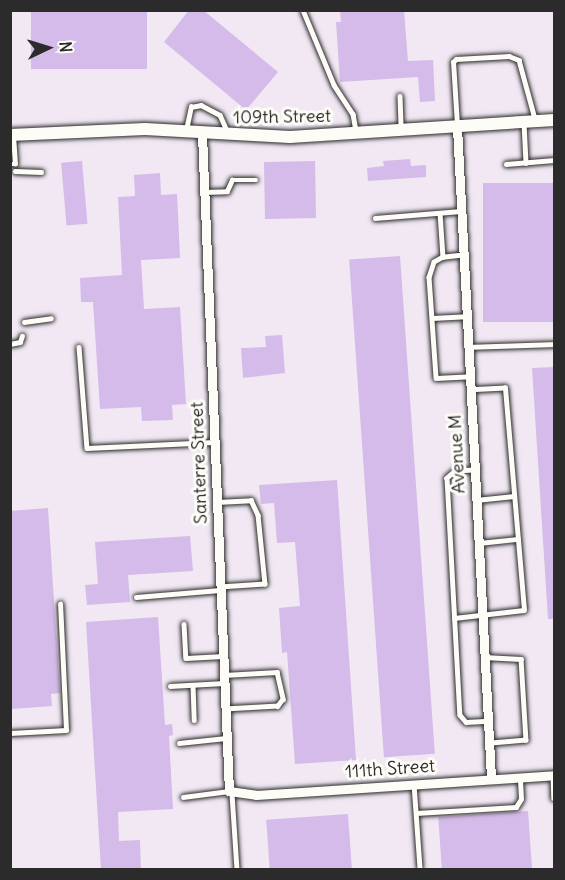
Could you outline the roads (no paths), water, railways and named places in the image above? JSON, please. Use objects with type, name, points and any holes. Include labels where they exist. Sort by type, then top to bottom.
[{"type":"street","name":"109th Street","points":[[11,135],[138,129],[229,136],[356,134],[555,120]]},
{"type":"street","name":"Avenue M","points":[[457,127],[491,779]]},
{"type":"street","name":"Santerre Street","points":[[202,134],[230,793]]},
{"type":"street","name":"111th Street","points":[[230,793],[554,775]]},
{"type":"lane","points":[[303,10],[334,85],[353,114],[356,134]]},
{"type":"lane","points":[[457,127],[454,60],[509,56],[522,64],[530,122],[526,163]]},
{"type":"lane","points":[[399,96],[402,130]]},
{"type":"lane","points":[[186,133],[191,107],[201,105],[220,115],[229,136]]},
{"type":"lane","points":[[10,164],[15,164],[11,135]]},
{"type":"lane","points":[[506,164],[555,160]]},
{"type":"lane","points":[[15,171],[41,172]]},
{"type":"lane","points":[[204,192],[227,191],[232,180],[256,180]]},
{"type":"lane","points":[[375,218],[461,212]]},
{"type":"lane","points":[[440,213],[443,256]]},
{"type":"lane","points":[[463,255],[443,256],[434,262],[429,277],[436,378],[470,376]]},
{"type":"lane","points":[[432,318],[466,316]]},
{"type":"lane","points":[[24,322],[51,318]]},
{"type":"lane","points":[[10,344],[20,342],[22,336]]},
{"type":"lane","points":[[468,347],[555,344]]},
{"type":"lane","points":[[79,347],[87,448],[214,442]]},
{"type":"lane","points":[[454,618],[524,610],[505,388],[470,390]]},
{"type":"lane","points":[[474,470],[455,471],[447,478],[454,618],[460,715],[466,722],[488,721]]},
{"type":"lane","points":[[476,500],[514,496]]},
{"type":"lane","points":[[136,597],[265,584],[258,516],[251,500],[217,502]]},
{"type":"lane","points":[[478,543],[518,539]]},
{"type":"lane","points":[[10,733],[66,730],[60,604]]},
{"type":"lane","points":[[184,624],[186,658],[223,656]]},
{"type":"lane","points":[[484,657],[521,659],[526,740],[489,743]]},
{"type":"lane","points":[[170,686],[193,685],[278,672],[284,699],[278,706],[225,709]]},
{"type":"lane","points":[[193,685],[194,720]]},
{"type":"lane","points":[[179,743],[226,738]]},
{"type":"lane","points":[[554,775],[555,798]]},
{"type":"lane","points":[[416,813],[516,807],[521,800],[520,777]]},
{"type":"lane","points":[[414,784],[420,867]]},
{"type":"lane","points":[[183,797],[230,793],[237,870]]}]
